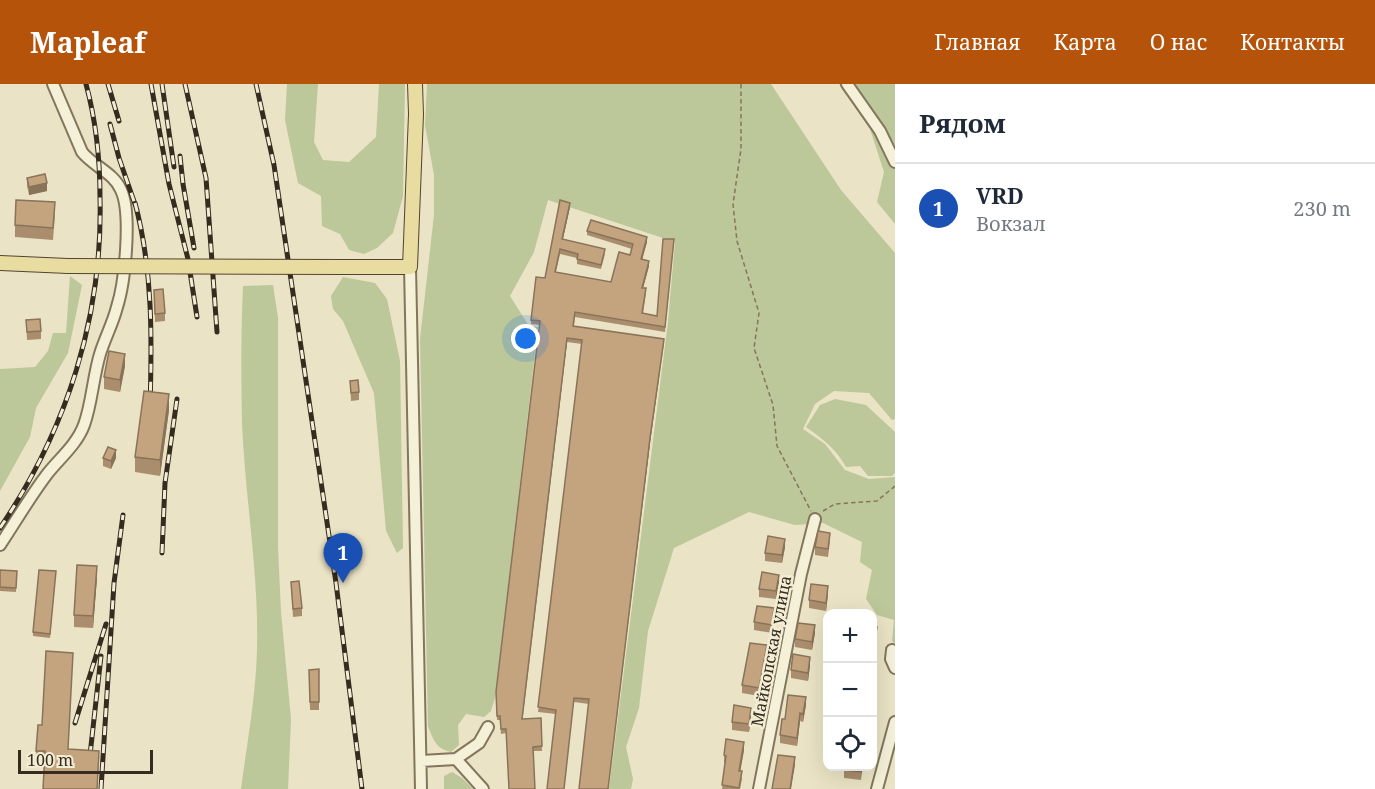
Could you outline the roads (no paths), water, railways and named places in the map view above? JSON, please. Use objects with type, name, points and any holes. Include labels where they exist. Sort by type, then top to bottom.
[{"type":"main road","points":[[0,263],[68,266],[410,267],[416,114],[415,84]]},
{"type":"street","points":[[0,545],[48,473],[69,449],[84,426],[100,355],[118,306],[125,253],[127,222],[121,189],[115,180],[90,162],[82,152],[53,84]]},
{"type":"street","points":[[847,84],[880,131],[895,162]]},
{"type":"street","points":[[410,267],[421,789]]},
{"type":"street","name":"Майкопская улица","points":[[759,789],[801,573],[815,519]]},
{"type":"street","points":[[892,650],[891,659],[895,668]]},
{"type":"street","points":[[877,789],[895,722]]},
{"type":"street","points":[[421,761],[456,759],[479,743],[488,727]]},
{"type":"street","points":[[456,759],[483,789]]},
{"type":"railway","points":[[0,528],[24,490],[62,411],[87,328],[95,285],[100,197],[97,140],[86,84]]},
{"type":"railway","points":[[108,84],[119,121]]},
{"type":"railway","points":[[151,84],[169,184],[188,259],[197,317]]},
{"type":"railway","points":[[162,84],[174,167]]},
{"type":"railway","points":[[185,84],[206,178],[217,332]]},
{"type":"railway","points":[[256,84],[274,165],[336,583],[362,789]]},
{"type":"railway","points":[[110,124],[137,210]]},
{"type":"railway","points":[[180,156],[194,248]]},
{"type":"railway","points":[[135,203],[145,254],[150,305],[150,408]]},
{"type":"railway","points":[[162,553],[165,483],[177,399]]},
{"type":"railway","points":[[101,789],[114,583],[123,515]]},
{"type":"railway","points":[[75,723],[106,624]]},
{"type":"railway","points":[[90,755],[101,656]]},
{"type":"place","name":"VRD","points":[[343,583]]}]
